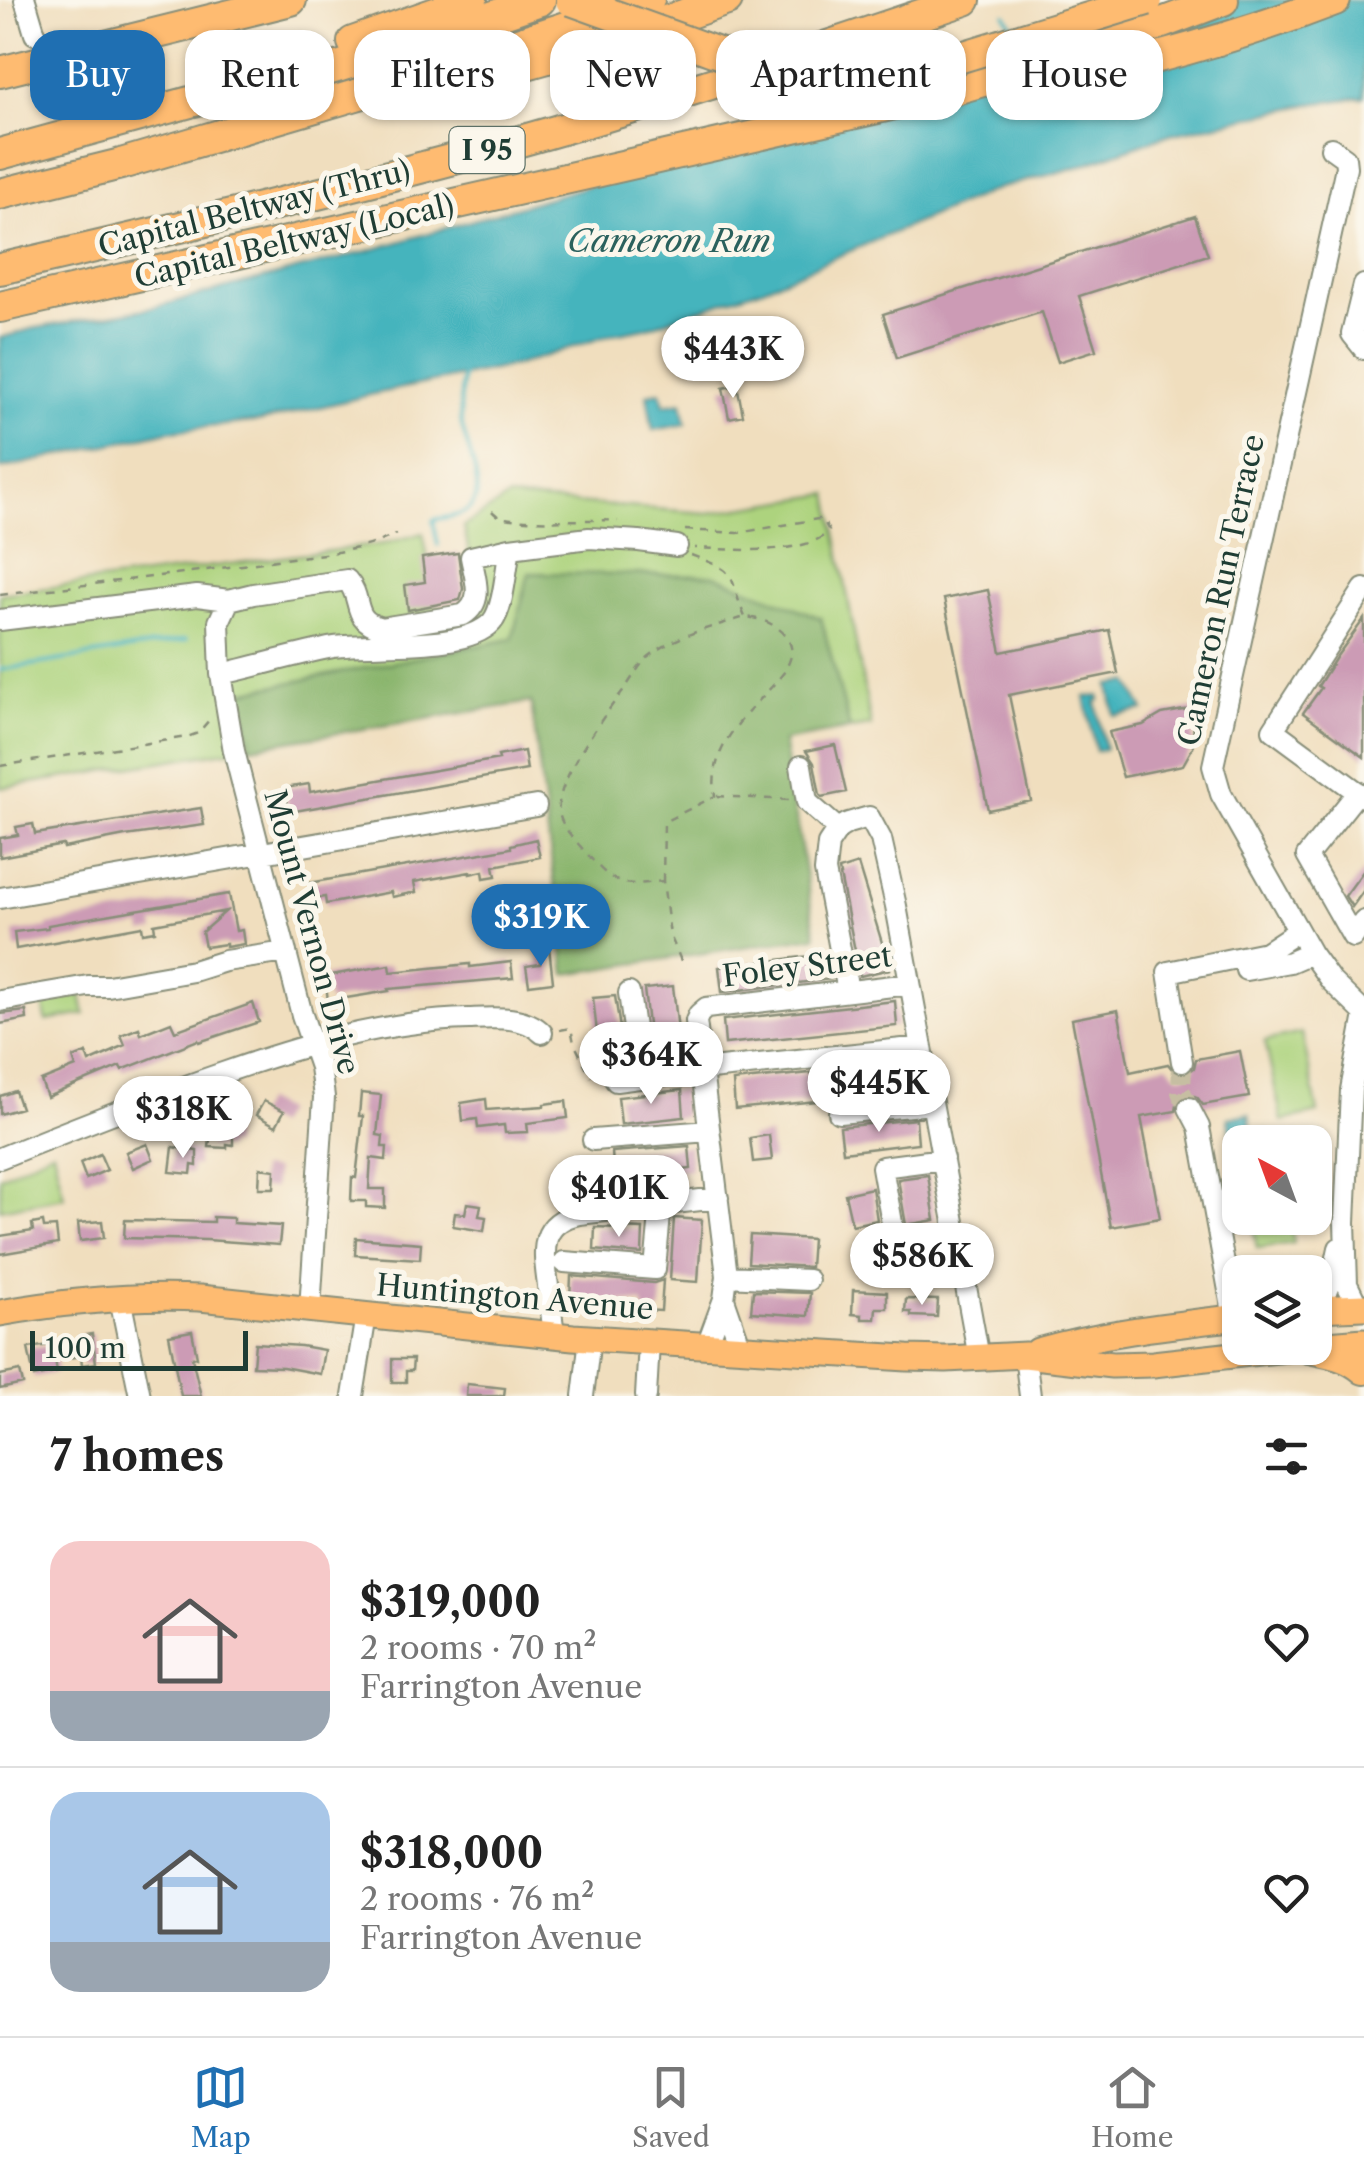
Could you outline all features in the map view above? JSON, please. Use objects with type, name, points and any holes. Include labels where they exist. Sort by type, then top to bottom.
[{"type":"highway","points":[[0,52],[204,0]]},
{"type":"highway","points":[[0,72],[290,0]]},
{"type":"highway","points":[[334,49],[472,0]]},
{"type":"highway","points":[[334,68],[540,0]]},
{"type":"highway","points":[[571,0],[774,70],[849,81],[909,72],[1147,0]]},
{"type":"highway","points":[[121,164],[399,82],[649,0]]},
{"type":"highway","points":[[0,194],[354,113],[608,41],[727,0]]},
{"type":"highway","name":"Capital Beltway (Thru)","points":[[0,270],[482,151],[664,99],[965,0]]},
{"type":"highway","name":"Capital Beltway (Local)","points":[[966,86],[1101,46],[1223,0]]},
{"type":"highway","points":[[966,94],[990,94],[1066,79],[1228,38],[1335,0]]},
{"type":"highway","points":[[0,154],[185,103]]},
{"type":"highway","name":"Capital Beltway (Local)","points":[[0,308],[828,120]]},
{"type":"highway","points":[[1332,1353],[1364,1369]]},
{"type":"main road","name":"Huntington Avenue","points":[[0,1313],[76,1300],[200,1298],[554,1335],[907,1358],[1025,1355],[1153,1364],[1222,1356]]},
{"type":"main road","points":[[1332,1308],[1361,1307]]},
{"type":"main road","name":"Huntington Avenue","points":[[1025,1355],[1079,1340],[1222,1320]]},
{"type":"main road","points":[[1332,1344],[1364,1342]]},
{"type":"street","points":[[25,0],[34,30]]},
{"type":"street","name":"Cameron Run Terrace","points":[[1331,148],[1345,158],[1346,167],[1214,766],[1220,794],[1311,953],[1364,1017]]},
{"type":"street","points":[[1364,285],[1352,334],[1364,349]]},
{"type":"street","points":[[0,620],[198,596],[229,600],[347,580],[354,588],[364,620],[381,628],[463,615],[472,609],[477,602],[471,557],[589,538],[677,546]]},
{"type":"street","points":[[221,674],[337,646],[399,646],[476,632],[495,619],[510,548]]},
{"type":"street","points":[[1364,589],[1273,730],[1361,794],[1307,856],[1352,937],[1364,920]]},
{"type":"street","name":"Mount Vernon Drive","points":[[229,600],[219,622],[221,674],[234,751],[302,1015],[320,1068],[324,1097],[310,1309]]},
{"type":"street","points":[[800,766],[807,802],[838,829]]},
{"type":"street","points":[[0,898],[536,806]]},
{"type":"street","points":[[848,992],[825,871],[828,844],[838,829],[870,817],[881,839],[980,1358]]},
{"type":"street","points":[[1169,978],[1266,952],[1298,931]]},
{"type":"street","points":[[0,1001],[108,986],[286,952]]},
{"type":"street","points":[[1169,978],[1284,963],[1311,953]]},
{"type":"street","points":[[1169,978],[1182,1062]]},
{"type":"street","name":"Foley Street","points":[[707,1346],[724,1298],[727,1276],[701,1070],[696,1022],[699,1014],[706,1008],[910,984]]},
{"type":"street","points":[[629,993],[641,1077]]},
{"type":"street","points":[[1332,1278],[1355,1180],[1364,1017]]},
{"type":"street","points":[[0,1158],[140,1101],[348,1034],[430,1020],[512,1019],[542,1033]]},
{"type":"street","points":[[616,1081],[922,1047]]},
{"type":"street","points":[[839,1113],[932,1104]]},
{"type":"street","points":[[1189,1108],[1199,1127],[1224,1255]]},
{"type":"street","points":[[599,1132],[710,1131]]},
{"type":"street","points":[[892,1223],[882,1167],[943,1159]]},
{"type":"street","points":[[554,1335],[543,1249],[556,1224],[579,1214],[718,1198]]},
{"type":"street","points":[[564,1262],[655,1269],[661,1204]]},
{"type":"street","points":[[1344,1222],[1347,1284],[1361,1307]]},
{"type":"street","points":[[727,1276],[808,1280]]},
{"type":"street","points":[[120,1298],[140,1396]]},
{"type":"street","name":"Foley Street","points":[[724,1298],[741,1348]]},
{"type":"street","points":[[353,1396],[366,1315]]},
{"type":"street","points":[[583,1396],[590,1338]]},
{"type":"street","points":[[646,1396],[649,1343]]},
{"type":"street","points":[[1025,1355],[1030,1396]]},
{"type":"path","points":[[677,546],[783,547],[810,543],[829,531],[823,520],[818,519],[762,530]]},
{"type":"path","points":[[0,595],[192,573],[345,550],[380,543],[396,534]]},
{"type":"path","points":[[677,546],[726,570],[734,580],[745,617]]},
{"type":"path","points":[[664,881],[632,885],[617,882],[566,828],[558,811],[561,792],[600,718],[642,662],[668,643],[745,617],[755,618],[778,628],[792,650],[785,671],[722,745],[713,776],[715,796]]},
{"type":"path","points":[[0,766],[187,737],[198,733],[226,705]]},
{"type":"path","points":[[682,963],[670,935],[664,881],[664,822],[715,796],[807,802]]},
{"type":"path","points":[[542,1033],[571,1028],[591,1077]]},
{"type":"green space","points":[[829,494],[871,726],[850,729],[821,618],[512,639],[243,692],[251,747],[0,788],[0,594],[383,544],[423,533],[438,610],[478,603],[464,526],[508,498],[708,513]]},
{"type":"green space","points":[[529,573],[714,575],[821,618],[850,729],[783,741],[816,936],[566,974],[531,702],[251,747],[242,692],[512,639]]},
{"type":"green space","points":[[81,994],[85,1014],[46,1021],[43,1000]]},
{"type":"green space","points":[[1302,1033],[1318,1113],[1282,1121],[1265,1041]]},
{"type":"green space","points":[[53,1150],[64,1197],[0,1209],[0,1177]]},
{"type":"green space","points":[[1254,1235],[1292,1235],[1294,1243],[1257,1248]]},
{"type":"water","name":"Cameron Run","points":[[1185,0],[1364,0],[1364,97],[1310,104],[1170,134],[1074,168],[996,189],[763,288],[517,365],[262,421],[169,431],[0,469],[0,338],[151,308],[368,251],[800,120],[966,120],[966,68],[986,62],[986,120],[1163,120],[1163,30],[1089,30]]},
{"type":"water","points":[[661,392],[664,405],[682,402],[686,424],[653,430],[647,394]]},
{"type":"water","points":[[1129,682],[1144,710],[1115,716],[1109,685]]},
{"type":"water","points":[[1099,696],[1096,702],[1105,749],[1096,751],[1085,697]]},
{"type":"water","points":[[1249,1114],[1251,1125],[1229,1125],[1228,1118]]},
{"type":"building","points":[[1195,216],[1208,255],[1079,296],[1096,350],[1058,362],[1042,312],[897,358],[883,314]]},
{"type":"building","points":[[737,385],[743,415],[729,418],[723,388]]},
{"type":"building","points":[[458,553],[463,589],[460,600],[408,610],[405,585],[425,582],[422,558]]},
{"type":"building","points":[[988,590],[1001,652],[1109,630],[1118,673],[1009,695],[1031,801],[988,810],[944,599]]},
{"type":"building","points":[[1364,619],[1364,757],[1303,713]]},
{"type":"building","points":[[1194,708],[1193,747],[1183,765],[1123,777],[1109,732]]},
{"type":"building","points":[[835,745],[846,792],[822,797],[814,763],[806,751]]},
{"type":"building","points":[[524,751],[527,770],[289,812],[285,788],[309,784],[310,792],[499,759],[498,756]]},
{"type":"building","points":[[201,808],[204,825],[0,857],[0,838],[18,835],[16,827],[33,824],[35,834]]},
{"type":"building","points":[[536,839],[540,857],[494,866],[496,876],[484,878],[483,871],[414,882],[416,892],[392,897],[391,892],[326,904],[325,897],[312,899],[309,883],[511,848]]},
{"type":"building","points":[[858,864],[890,969],[860,976],[839,870]]},
{"type":"building","points":[[1364,870],[1364,890],[1352,907],[1345,896]]},
{"type":"building","points":[[229,894],[236,931],[242,930],[244,944],[205,947],[202,932],[226,911],[154,924],[155,931],[143,933],[142,926],[16,949],[14,932]]},
{"type":"building","points":[[549,947],[553,982],[529,985],[526,966],[540,964],[538,948]]},
{"type":"building","points":[[827,954],[832,979],[722,992],[719,967]]},
{"type":"building","points":[[511,962],[513,978],[388,989],[328,1001],[325,976],[390,965],[391,972]]},
{"type":"building","points":[[673,986],[680,1049],[651,1052],[644,989]]},
{"type":"building","points":[[615,996],[624,1055],[600,1058],[593,998]]},
{"type":"building","points":[[895,1001],[897,1026],[725,1044],[723,1020]]},
{"type":"building","points":[[253,1003],[259,1022],[198,1040],[122,1070],[120,1066],[47,1097],[41,1081],[76,1067],[73,1058],[86,1053],[89,1062],[125,1045],[121,1035],[139,1028],[141,1034],[171,1022],[175,1031]]},
{"type":"building","points":[[1118,1010],[1130,1072],[1168,1064],[1176,1074],[1185,1075],[1194,1068],[1196,1059],[1240,1051],[1249,1097],[1203,1105],[1189,1094],[1178,1100],[1176,1111],[1141,1117],[1160,1218],[1111,1227],[1072,1019]]},
{"type":"building","points":[[26,1011],[27,1019],[0,1024],[0,1014]]},
{"type":"building","points":[[906,1063],[908,1092],[735,1109],[733,1081]]},
{"type":"building","points":[[682,1090],[684,1117],[621,1124],[618,1097]]},
{"type":"building","points":[[15,1091],[21,1108],[0,1114],[0,1096]]},
{"type":"building","points":[[361,1093],[381,1095],[377,1135],[383,1136],[382,1147],[387,1147],[386,1160],[371,1158],[369,1189],[385,1189],[385,1208],[366,1207],[366,1201],[351,1201],[363,1116],[359,1116]]},
{"type":"building","points":[[486,1099],[487,1110],[566,1101],[568,1118],[527,1123],[528,1132],[505,1133],[504,1125],[478,1128],[477,1119],[463,1121],[461,1103]]},
{"type":"building","points":[[264,1101],[284,1111],[276,1126],[256,1115]]},
{"type":"building","points":[[916,1119],[918,1143],[843,1152],[840,1127]]},
{"type":"building","points":[[212,1123],[233,1125],[233,1145],[209,1147]]},
{"type":"building","points":[[769,1135],[772,1160],[753,1162],[750,1138]]},
{"type":"building","points":[[147,1144],[153,1159],[133,1168],[126,1152]]},
{"type":"building","points":[[689,1146],[691,1169],[614,1178],[612,1152]]},
{"type":"building","points":[[173,1147],[197,1151],[197,1166],[192,1165],[191,1174],[170,1172]]},
{"type":"building","points":[[100,1154],[107,1170],[86,1179],[80,1163]]},
{"type":"building","points":[[260,1168],[275,1170],[274,1188],[259,1188]]},
{"type":"building","points":[[928,1175],[935,1220],[906,1225],[898,1179]]},
{"type":"building","points":[[872,1188],[877,1220],[852,1225],[845,1194]]},
{"type":"building","points":[[467,1203],[481,1205],[479,1216],[486,1217],[484,1231],[453,1226],[455,1213],[465,1214]]},
{"type":"building","points":[[213,1217],[233,1218],[233,1223],[281,1226],[279,1245],[124,1238],[125,1220],[213,1222]]},
{"type":"building","points":[[674,1218],[702,1220],[698,1282],[670,1280]]},
{"type":"building","points":[[102,1221],[104,1238],[80,1241],[78,1223]]},
{"type":"building","points":[[43,1222],[44,1228],[56,1227],[58,1244],[0,1254],[0,1236],[33,1231],[32,1224]]},
{"type":"building","points":[[595,1227],[643,1229],[642,1254],[594,1250]]},
{"type":"building","points":[[750,1235],[812,1239],[810,1267],[748,1263]]},
{"type":"building","points":[[356,1238],[421,1243],[420,1259],[355,1255]]},
{"type":"building","points":[[571,1276],[654,1283],[663,1280],[661,1311],[643,1310],[643,1303],[570,1299]]},
{"type":"building","points":[[853,1290],[887,1292],[887,1308],[876,1308],[875,1319],[852,1314]]},
{"type":"building","points":[[753,1291],[810,1293],[808,1316],[751,1312]]},
{"type":"building","points":[[906,1299],[938,1300],[937,1317],[911,1316],[911,1312],[905,1312]]},
{"type":"building","points":[[192,1331],[197,1357],[192,1358],[201,1396],[181,1396],[169,1335]]},
{"type":"building","points":[[92,1334],[96,1363],[82,1365],[81,1356],[55,1360],[57,1372],[34,1377],[28,1348],[80,1341],[79,1336]]},
{"type":"building","points":[[255,1343],[324,1350],[320,1374],[253,1366]]},
{"type":"building","points":[[392,1359],[413,1359],[412,1371],[406,1371],[406,1382],[392,1382]]},
{"type":"building","points":[[20,1371],[23,1384],[0,1389],[0,1375]]},
{"type":"building","points":[[467,1384],[505,1388],[504,1396],[466,1396]]},
{"type":"waterway","points":[[1005,14],[1013,27]]},
{"type":"waterway","points":[[438,545],[433,520],[458,515],[476,499],[476,478],[461,421],[463,372]]},
{"type":"waterway","points":[[0,670],[186,640]]},
{"type":"tunnel","points":[[1182,1062],[1181,1092],[1189,1108]]}]
